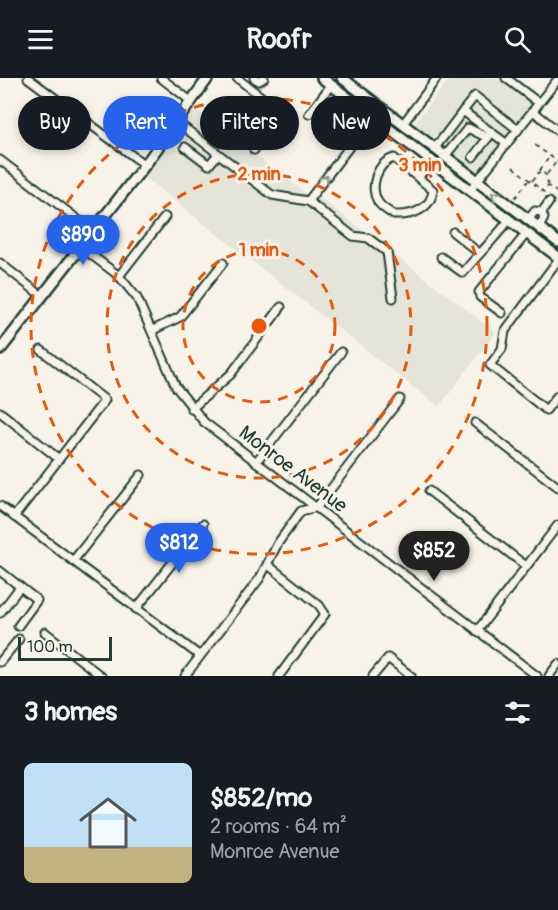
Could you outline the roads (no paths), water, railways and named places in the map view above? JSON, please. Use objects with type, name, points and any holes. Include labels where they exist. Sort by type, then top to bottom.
[{"type":"main road","points":[[188,107],[208,78]]},
{"type":"main road","points":[[322,78],[345,96]]},
{"type":"main road","points":[[343,78],[558,242]]},
{"type":"main road","points":[[391,131],[558,259]]},
{"type":"main road","points":[[0,350],[156,150]]},
{"type":"street","points":[[28,78],[145,165]]},
{"type":"street","points":[[161,78],[192,102]]},
{"type":"street","points":[[237,78],[260,96]]},
{"type":"street","points":[[254,78],[259,81],[264,78]]},
{"type":"street","points":[[403,124],[437,78]]},
{"type":"street","points":[[506,78],[539,103]]},
{"type":"street","points":[[470,190],[558,79]]},
{"type":"street","points":[[309,114],[331,85]]},
{"type":"street","points":[[435,148],[475,96],[518,130]]},
{"type":"street","points":[[463,111],[490,135]]},
{"type":"street","points":[[533,111],[558,131]]},
{"type":"street","points":[[445,156],[468,128],[490,135],[507,144]]},
{"type":"street","points":[[188,131],[272,195],[308,201],[353,236],[368,238],[387,252],[393,298]]},
{"type":"street","points":[[473,157],[490,135]]},
{"type":"street","points":[[188,149],[209,165],[218,154]]},
{"type":"street","points":[[308,201],[347,150]]},
{"type":"street","points":[[394,158],[417,176],[433,190],[430,201],[423,208],[410,214],[394,215],[380,205],[374,181],[386,162],[394,158]]},
{"type":"street","points":[[417,176],[429,159]]},
{"type":"street","points":[[0,160],[93,231]]},
{"type":"street","points":[[542,212],[549,202]]},
{"type":"street","points":[[528,220],[535,211],[542,212]]},
{"type":"street","points":[[539,228],[544,219],[542,212]]},
{"type":"street","points":[[118,276],[165,217]]},
{"type":"street","points":[[441,257],[463,273],[479,253],[484,252],[493,242],[509,220]]},
{"type":"street","points":[[453,232],[479,253]]},
{"type":"street","points":[[502,313],[480,297],[478,292],[526,234]]},
{"type":"street","name":"Monroe Avenue","points":[[81,247],[118,276],[137,298],[153,330],[176,387],[191,409],[256,462],[537,676]]},
{"type":"street","points":[[558,259],[505,331],[502,349],[490,365],[546,410],[558,395]]},
{"type":"street","points":[[0,263],[42,296]]},
{"type":"street","points":[[153,330],[180,317],[223,263]]},
{"type":"street","points":[[191,409],[231,374],[281,308]]},
{"type":"street","points":[[14,517],[105,400],[41,350]]},
{"type":"street","points":[[256,462],[341,352]]},
{"type":"street","points":[[184,676],[268,565],[278,543],[302,511],[316,507],[400,399]]},
{"type":"street","points":[[0,412],[59,459]]},
{"type":"street","points":[[475,423],[558,487]]},
{"type":"street","points":[[73,561],[141,476]]},
{"type":"street","points":[[429,491],[526,566]]},
{"type":"street","points":[[0,506],[200,656]]},
{"type":"street","points":[[136,609],[202,524]]},
{"type":"street","points":[[477,631],[558,525]]},
{"type":"street","points":[[268,565],[326,610],[322,620],[279,676]]},
{"type":"street","points":[[0,571],[37,600],[18,626]]},
{"type":"street","points":[[0,613],[20,586]]},
{"type":"street","points":[[45,632],[101,676]]},
{"type":"street","points":[[0,662],[19,639]]},
{"type":"street","points":[[373,676],[388,658],[411,676]]},
{"type":"street","points":[[549,676],[558,664]]}]
